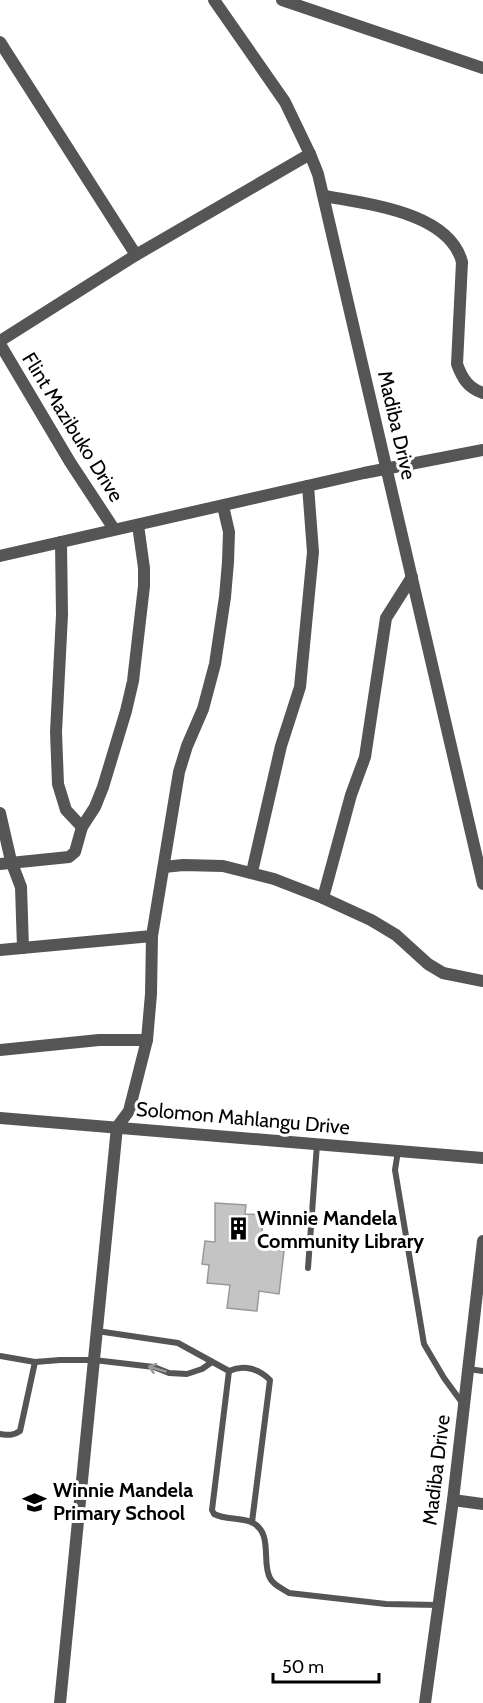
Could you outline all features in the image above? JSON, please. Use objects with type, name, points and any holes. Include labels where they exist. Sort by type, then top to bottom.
[{"type":"street","points":[[282,0],[483,68]]},
{"type":"street","name":"Madiba Drive","points":[[216,1],[285,102],[310,154],[325,196],[483,884]]},
{"type":"street","points":[[0,42],[135,255]]},
{"type":"street","points":[[0,343],[135,255],[310,154]]},
{"type":"street","points":[[325,196],[393,208],[435,229],[452,241],[462,262],[457,364],[460,375],[468,384],[483,393]]},
{"type":"street","name":"Flint Mazibuko Drive","points":[[0,343],[5,365],[114,529]]},
{"type":"street","points":[[0,556],[387,468],[483,450]]},
{"type":"street","points":[[252,872],[281,746],[300,687],[313,552],[308,486]]},
{"type":"street","points":[[60,1703],[117,1127],[129,1111],[147,1040],[152,936],[179,772],[203,709],[214,664],[228,562],[229,532],[223,506]]},
{"type":"street","points":[[6,862],[69,857],[75,852],[82,827],[95,807],[103,787],[133,681],[144,586],[138,525]]},
{"type":"street","points":[[61,542],[62,615],[56,732],[58,784],[66,810],[82,827]]},
{"type":"street","points":[[323,898],[351,795],[365,757],[386,618],[412,577]]},
{"type":"street","points":[[0,813],[6,862],[21,887],[23,948]]},
{"type":"street","points":[[164,867],[223,866],[252,872],[323,898],[371,920],[396,935],[428,964],[443,973],[483,981]]},
{"type":"street","points":[[0,950],[152,936]]},
{"type":"street","points":[[0,1050],[99,1040],[147,1040]]},
{"type":"street","name":"Solomon Mahlangu Drive","points":[[0,1118],[483,1158]]},
{"type":"street","name":"Madiba Drive","points":[[425,1703],[453,1500],[483,1241]]},
{"type":"street","points":[[453,1500],[483,1504]]},
{"type":"lane","points":[[308,1268],[317,1144]]},
{"type":"lane","points":[[398,1151],[395,1170],[424,1344],[464,1405]]},
{"type":"lane","points":[[97,1331],[178,1343],[230,1371]]},
{"type":"lane","points":[[0,1356],[34,1362],[60,1359],[94,1360],[154,1367],[169,1373],[187,1374],[202,1369],[212,1362]]},
{"type":"lane","points":[[0,1434],[10,1435],[20,1431],[34,1362]]},
{"type":"lane","points":[[230,1371],[238,1367],[251,1369],[261,1372],[270,1380],[252,1522]]},
{"type":"lane","points":[[468,1369],[483,1371]]},
{"type":"lane","points":[[230,1371],[212,1510],[219,1517],[252,1522],[261,1531],[267,1547],[270,1578],[289,1593],[386,1604],[438,1605]]},
{"type":"building","points":[[215,1203],[246,1205],[245,1214],[263,1215],[261,1247],[284,1251],[279,1294],[259,1291],[257,1311],[227,1308],[230,1285],[207,1283],[209,1265],[202,1264],[205,1241],[215,1242]]},
{"type":"place","name":"Winnie Mandela Community Library","points":[[239,1229]]},
{"type":"place","name":"Winnie Mandela Primary School","points":[[35,1502]]}]
